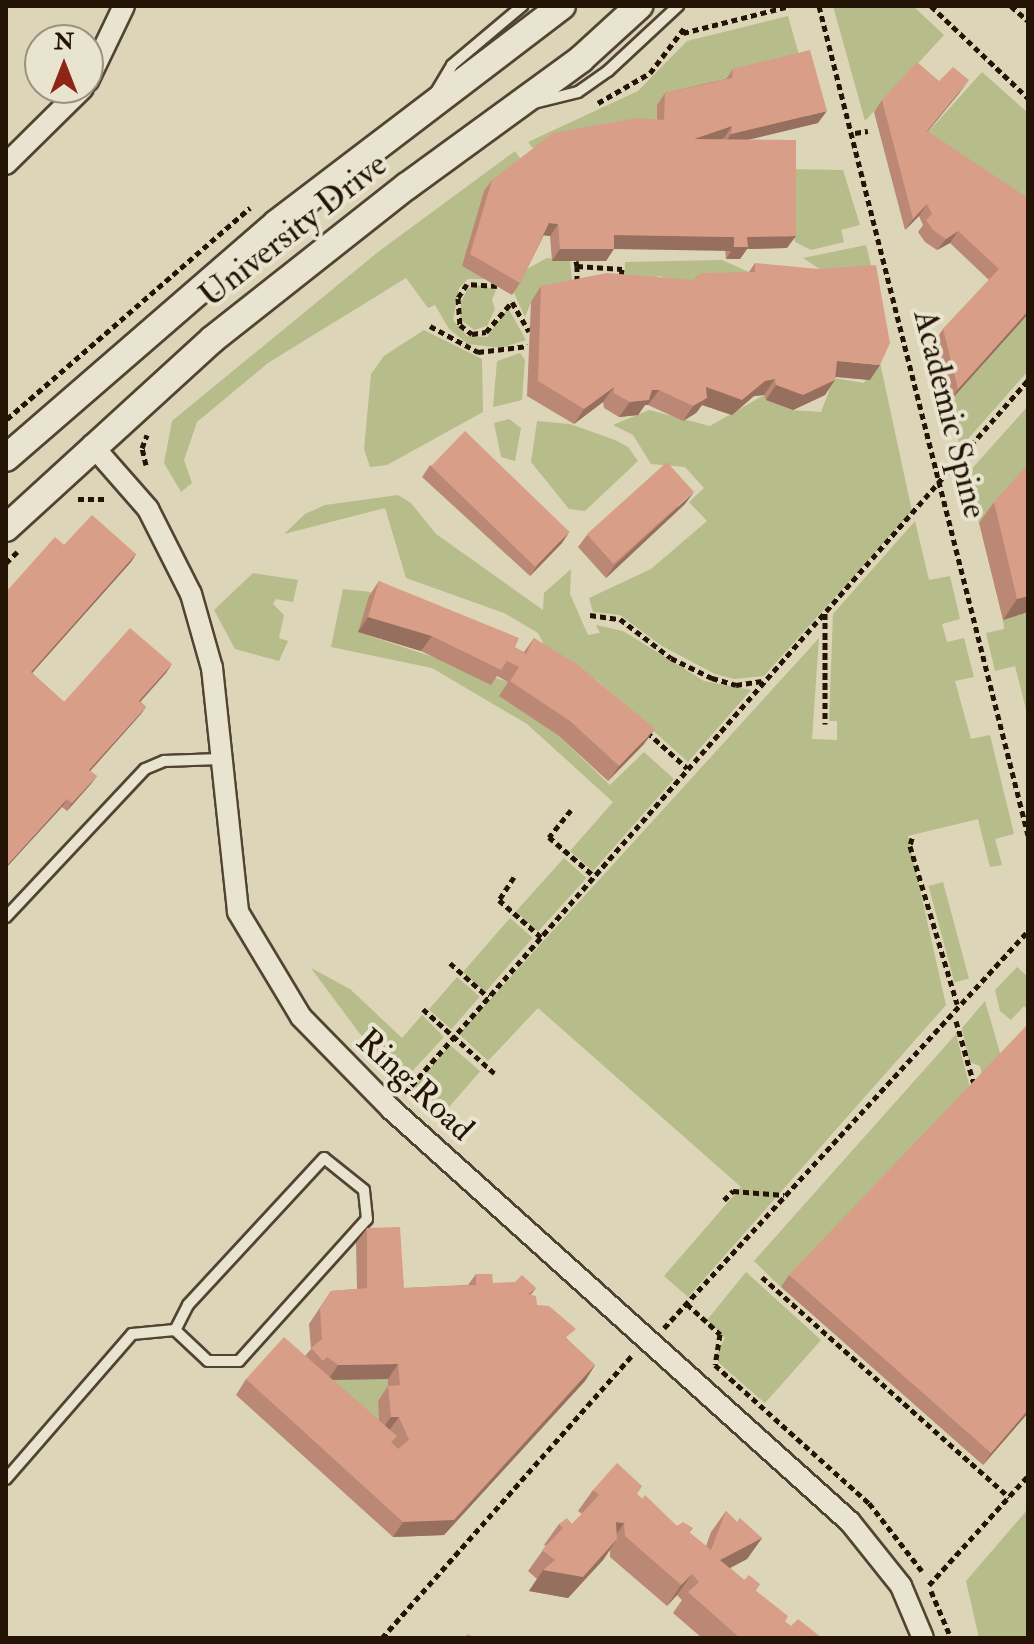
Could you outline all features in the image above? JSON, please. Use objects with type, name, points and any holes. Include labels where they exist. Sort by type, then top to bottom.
[{"type":"street","points":[[104,48],[124,6]]},
{"type":"street","name":"University Drive","points":[[6,458],[277,223],[562,6]]},
{"type":"street","name":"University Drive","points":[[6,528],[92,445],[287,279],[581,59],[639,6]]},
{"type":"street","points":[[6,164],[67,104]]},
{"type":"street","name":"Ring Road","points":[[92,445],[148,509],[191,594],[212,668],[238,912],[301,1017],[391,1109],[649,1339],[872,1546],[901,1586],[923,1638]]},
{"type":"lane","points":[[426,111],[452,65],[522,6]]},
{"type":"lane","points":[[512,109],[578,92],[608,71],[678,6]]},
{"type":"lane","points":[[6,917],[145,769],[164,761],[220,759]]},
{"type":"lane","points":[[6,1479],[132,1334],[175,1330],[208,1361],[239,1361],[367,1219],[364,1190],[324,1158],[188,1305],[175,1330]]},
{"type":"path","points":[[682,34],[790,6]]},
{"type":"path","name":"Academic Spine","points":[[819,6],[855,133],[1028,835]]},
{"type":"path","points":[[931,6],[1028,98]]},
{"type":"path","points":[[1011,6],[1028,21]]},
{"type":"path","points":[[586,106],[650,73],[682,34],[689,14]]},
{"type":"path","points":[[855,133],[868,131]]},
{"type":"path","points":[[577,284],[577,263],[622,269],[621,285],[606,284]]},
{"type":"path","points":[[497,286],[467,284],[458,298],[460,325],[472,334],[486,332],[512,302]]},
{"type":"path","points":[[567,289],[577,284],[591,284]]},
{"type":"path","points":[[508,292],[529,332]]},
{"type":"path","points":[[430,326],[478,352],[528,346]]},
{"type":"path","points":[[391,1109],[1028,380]]},
{"type":"path","points":[[146,465],[142,448],[149,430]]},
{"type":"path","points":[[825,612],[825,724]]},
{"type":"path","points":[[590,615],[620,619],[671,658],[712,678],[736,685],[766,680]]},
{"type":"path","points":[[639,725],[687,768]]},
{"type":"path","points":[[571,810],[549,837],[594,876]]},
{"type":"path","points":[[912,838],[910,846],[957,1004]]},
{"type":"path","points":[[514,877],[499,900],[541,937]]},
{"type":"path","points":[[382,1638],[649,1339],[687,1304],[957,1004],[1028,931]]},
{"type":"path","points":[[450,963],[488,997]]},
{"type":"path","points":[[423,1009],[494,1073]]},
{"type":"path","points":[[956,1021],[974,1084]]},
{"type":"path","points":[[724,1200],[733,1191],[785,1196]]},
{"type":"path","points":[[762,1277],[1009,1497]]},
{"type":"path","points":[[687,1304],[698,1314]]},
{"type":"path","points":[[929,1585],[1028,1476]]},
{"type":"green space","points":[[833,6],[913,6],[944,35],[865,121]]},
{"type":"green space","points":[[788,16],[801,62],[656,132],[536,152],[528,142],[638,91],[687,41]]},
{"type":"green space","points":[[982,72],[1028,113],[1028,215],[919,142]]},
{"type":"green space","points":[[515,151],[523,162],[462,266],[485,279],[468,279],[459,288],[453,320],[467,336],[487,337],[508,308],[526,340],[501,348],[468,344],[449,329],[435,305],[428,308],[406,278],[268,363],[197,422],[184,460],[192,483],[181,492],[164,463],[172,421],[378,252]]},
{"type":"green space","points":[[787,169],[843,170],[860,225],[841,230],[844,242],[811,250],[795,242]]},
{"type":"green space","points":[[866,245],[882,310],[803,258]]},
{"type":"green space","points":[[547,258],[570,261],[572,280],[531,302],[525,317],[513,291],[523,271]]},
{"type":"green space","points":[[722,260],[749,272],[678,283],[659,276],[625,288],[625,262]]},
{"type":"green space","points":[[481,285],[496,290],[492,300],[495,309],[487,326],[474,330],[460,319],[461,302],[468,288]]},
{"type":"green space","points":[[1028,313],[1028,371],[960,448],[950,401]]},
{"type":"green space","points":[[424,330],[482,359],[483,412],[387,465],[370,467],[364,449],[371,374],[384,356]]},
{"type":"green space","points":[[520,353],[525,360],[522,400],[493,407],[497,361]]},
{"type":"green space","points":[[879,358],[912,511],[764,676],[734,679],[715,674],[662,646],[620,615],[593,612],[589,598],[651,569],[707,521],[689,502],[704,488],[685,467],[651,464],[633,435],[613,425],[649,410],[710,426],[764,395],[766,400],[792,410],[821,412],[834,378],[864,383]]},
{"type":"green space","points":[[1028,406],[1028,468],[979,523],[968,473]]},
{"type":"green space","points":[[509,419],[521,428],[515,461],[501,457],[494,423]]},
{"type":"green space","points":[[537,421],[570,424],[615,440],[628,447],[638,461],[585,511],[569,509],[531,462]]},
{"type":"green space","points":[[398,495],[411,503],[436,534],[543,610],[544,593],[571,569],[570,594],[588,635],[600,633],[596,625],[623,631],[704,681],[751,690],[688,762],[598,681],[544,645],[538,633],[504,613],[406,578],[385,508],[284,534],[305,514],[325,505]]},
{"type":"green space","points":[[915,521],[929,580],[950,576],[960,619],[942,624],[947,642],[964,638],[974,677],[955,681],[971,739],[990,735],[1014,834],[995,839],[1002,865],[990,867],[978,819],[908,836],[946,1005],[688,1297],[664,1276],[741,1187],[538,1008],[488,1061],[459,1034],[819,638],[812,739],[837,740],[837,721],[829,721],[833,614]]},
{"type":"green space","points":[[253,573],[298,580],[293,602],[276,599],[273,604],[284,615],[279,638],[288,641],[279,661],[235,649],[214,610]]},
{"type":"green space","points":[[343,589],[371,592],[358,632],[508,682],[500,696],[559,736],[610,785],[644,752],[674,779],[593,871],[570,851],[613,802],[527,724],[432,668],[331,647]]},
{"type":"green space","points":[[1028,612],[1028,717],[1015,666],[995,671],[986,633],[1004,629],[1003,620]]},
{"type":"green space","points":[[564,858],[586,878],[538,932],[516,912]]},
{"type":"green space","points":[[943,882],[969,979],[954,982],[929,886]]},
{"type":"green space","points":[[510,918],[533,938],[485,992],[463,972]]},
{"type":"green space","points":[[1017,967],[1028,977],[1028,1011],[1024,1006],[1011,1020],[1000,1011],[995,990]]},
{"type":"green space","points":[[311,968],[350,989],[402,1038],[422,1015],[444,1037],[406,1078],[360,1034]]},
{"type":"green space","points":[[457,977],[480,997],[451,1029],[429,1009]]},
{"type":"green space","points":[[985,1001],[1001,1056],[982,1075],[980,1066],[969,1062],[962,1028]]},
{"type":"green space","points":[[956,1034],[970,1088],[781,1287],[754,1261]]},
{"type":"green space","points":[[450,1045],[480,1071],[445,1112],[415,1086]]},
{"type":"green space","points":[[746,1272],[821,1340],[765,1403],[719,1363],[716,1355],[725,1338],[707,1320]]},
{"type":"green space","points":[[388,1379],[389,1400],[378,1402],[380,1432],[396,1445],[398,1456],[328,1380]]},
{"type":"green space","points":[[1028,1509],[1028,1638],[979,1638],[966,1581]]},
{"type":"building","points":[[810,50],[827,111],[731,134],[732,126],[694,139],[796,140],[796,236],[747,237],[748,247],[734,247],[734,237],[614,235],[614,249],[560,249],[558,224],[549,223],[520,283],[470,254],[492,180],[553,133],[637,118],[664,120],[665,93],[732,78],[733,69]]},
{"type":"building","points":[[917,62],[939,81],[953,67],[969,80],[927,131],[1028,198],[1028,311],[958,389],[943,329],[999,269],[958,231],[946,239],[933,230],[926,220],[932,214],[927,204],[913,219],[882,100]]},
{"type":"building","points":[[755,263],[819,269],[876,265],[890,343],[880,365],[837,361],[835,380],[803,395],[776,385],[775,379],[765,381],[742,400],[706,387],[707,398],[693,406],[659,390],[652,390],[649,400],[630,402],[614,393],[614,387],[584,409],[538,381],[541,286],[607,273],[693,280],[701,273],[755,272]]},
{"type":"building","points":[[465,431],[569,532],[535,567],[431,466]]},
{"type":"building","points":[[667,462],[694,492],[614,564],[587,534]]},
{"type":"building","points":[[1028,464],[1028,596],[1017,599],[994,502]]},
{"type":"building","points":[[92,515],[136,554],[31,672],[64,702],[130,628],[172,664],[139,701],[146,707],[89,770],[97,776],[72,803],[67,799],[6,866],[6,592],[55,537],[64,545]]},
{"type":"building","points":[[379,581],[519,638],[515,647],[526,654],[534,638],[578,665],[655,729],[619,766],[570,721],[510,681],[519,667],[507,661],[501,670],[432,636],[368,617]]},
{"type":"building","points":[[1028,1024],[1028,1410],[991,1453],[789,1275]]},
{"type":"building","points":[[400,1227],[404,1288],[476,1285],[476,1274],[492,1274],[493,1283],[515,1282],[522,1275],[536,1288],[528,1294],[536,1296],[537,1305],[549,1306],[576,1329],[565,1338],[595,1365],[454,1520],[403,1522],[246,1379],[284,1337],[397,1436],[391,1442],[398,1449],[409,1440],[399,1417],[391,1417],[388,1386],[400,1385],[398,1364],[338,1365],[327,1357],[323,1361],[311,1348],[322,1339],[320,1308],[331,1291],[367,1288],[367,1228]]},
{"type":"building","points":[[617,1463],[642,1486],[637,1494],[642,1499],[645,1495],[677,1526],[683,1522],[693,1528],[689,1532],[711,1550],[726,1511],[737,1522],[740,1518],[762,1538],[720,1560],[744,1580],[749,1575],[760,1584],[755,1590],[788,1616],[785,1622],[791,1626],[798,1619],[822,1638],[740,1638],[688,1592],[699,1582],[692,1574],[681,1585],[625,1536],[624,1523],[616,1522],[617,1539],[583,1577],[543,1570],[555,1560],[542,1550],[563,1528],[559,1524],[567,1518],[572,1524],[599,1495],[593,1490]]}]
